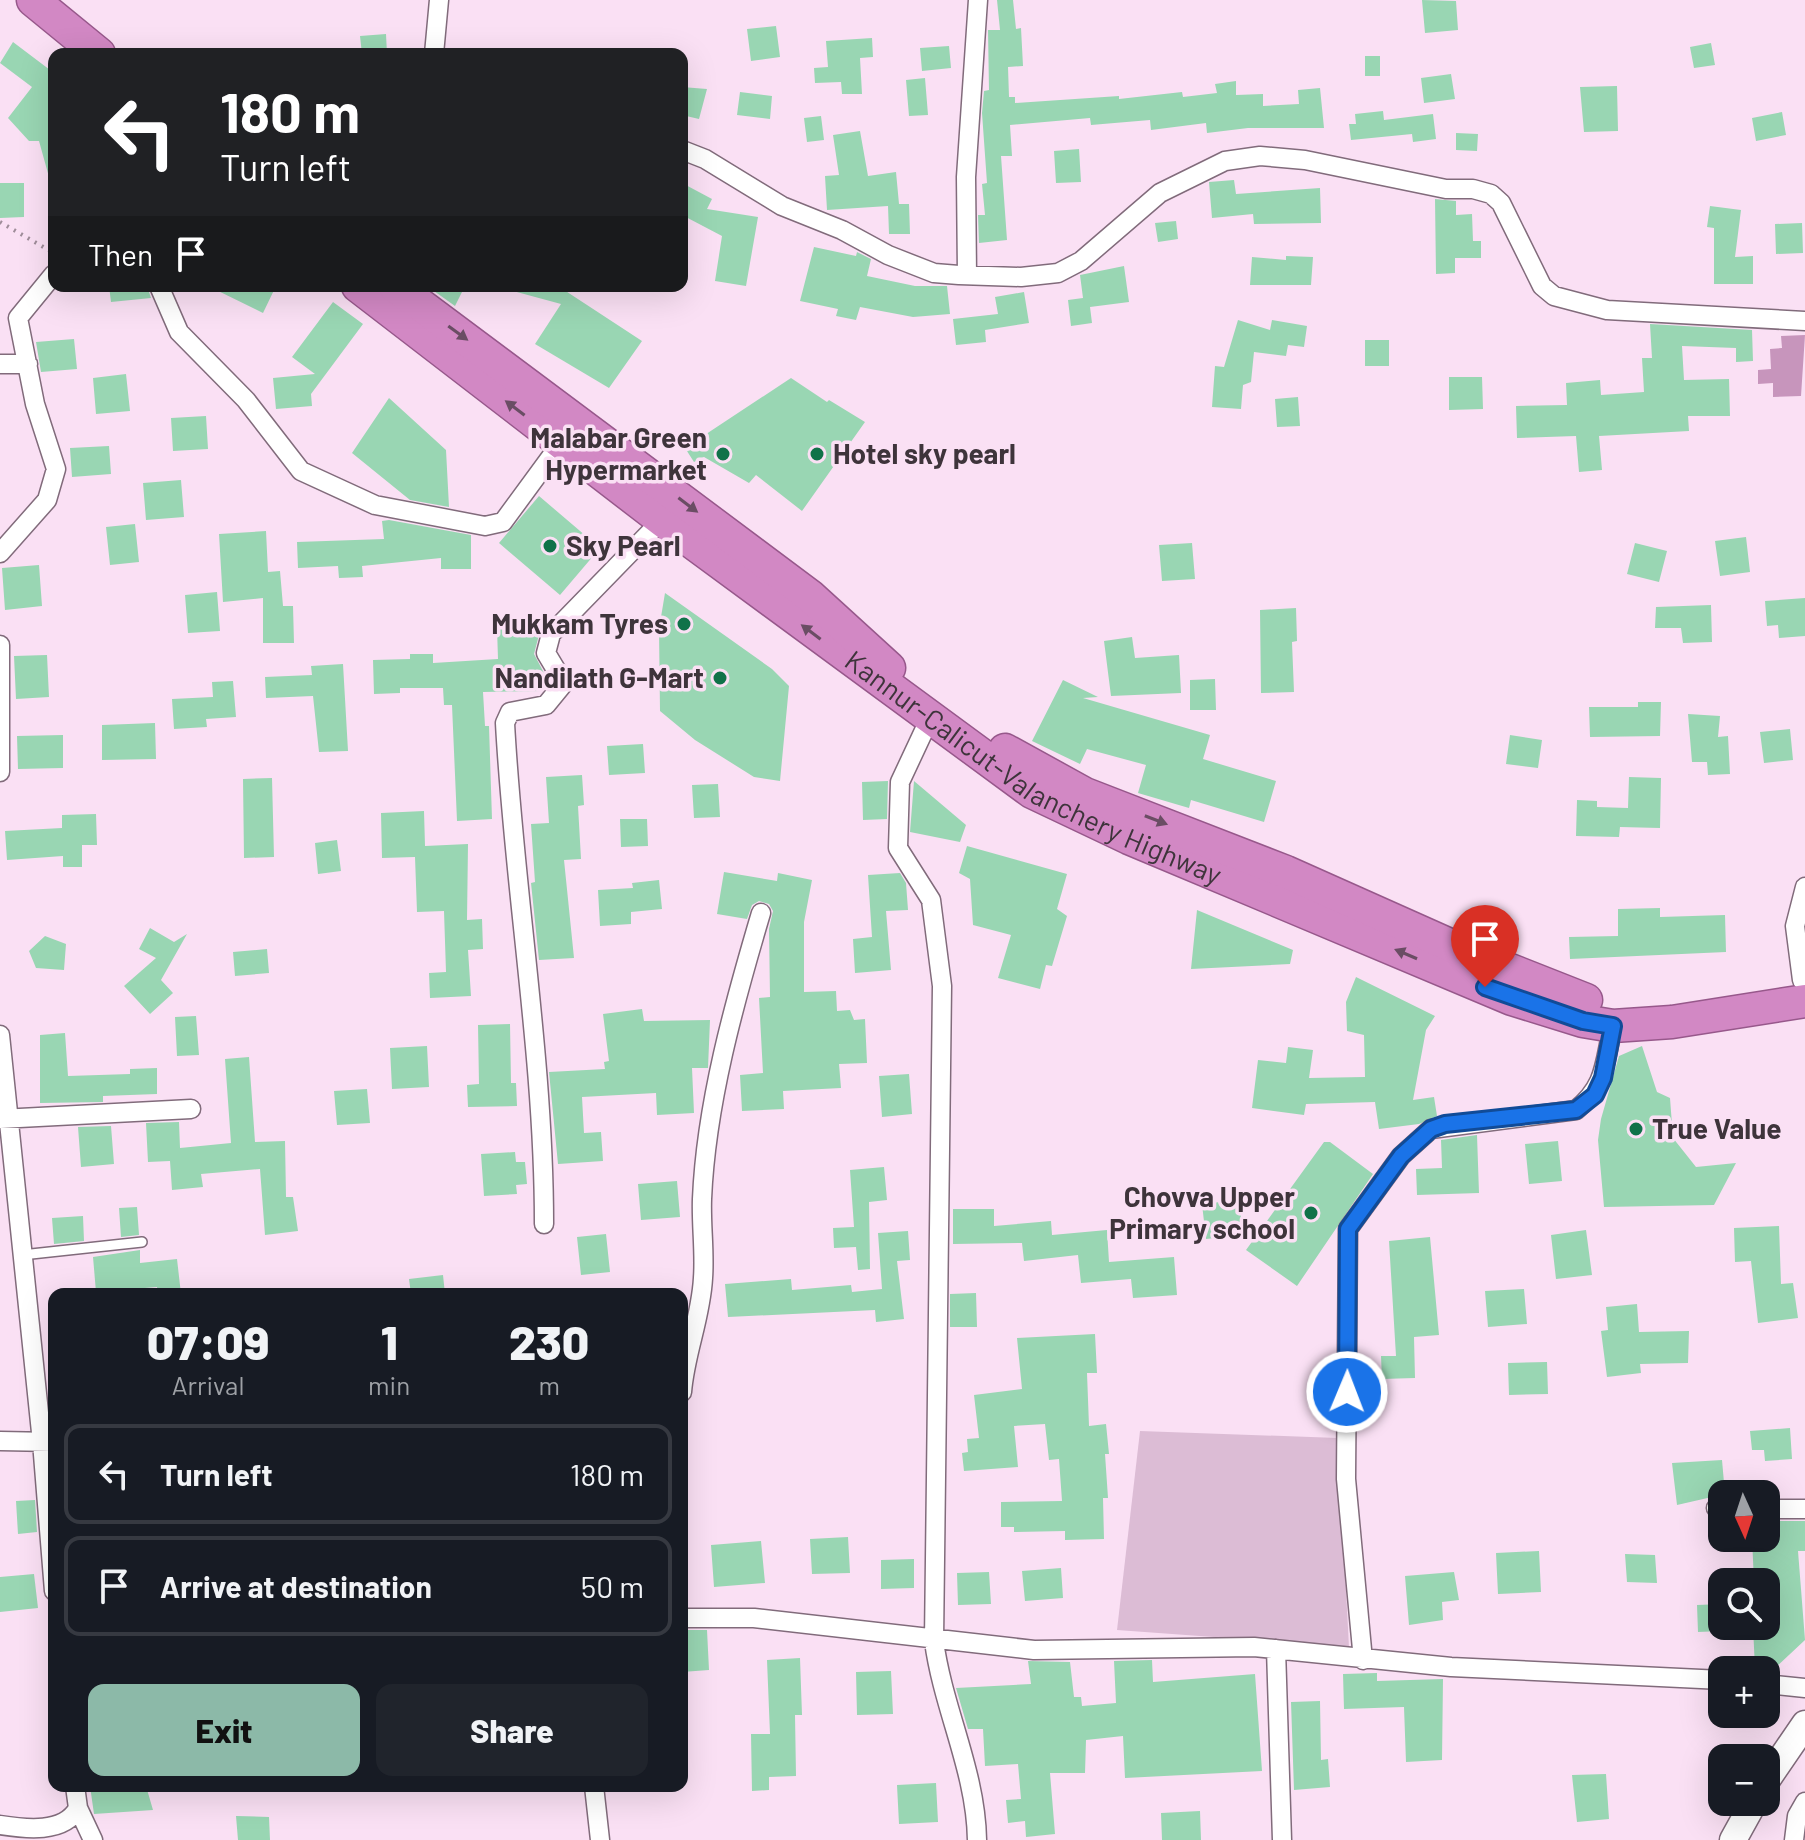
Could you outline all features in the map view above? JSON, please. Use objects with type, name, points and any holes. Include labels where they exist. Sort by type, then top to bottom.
[{"type":"highway","points":[[33,0],[92,48]]},
{"type":"highway","name":"Kannur-Calicut-Valanchery Highway","points":[[366,292],[662,520],[929,720],[1032,792],[1129,838],[1512,999],[1583,1021],[1613,1026],[1672,1022],[1804,990]]},
{"type":"highway","name":"Kannur-Calicut-Valanchery Highway","points":[[403,292],[810,596],[904,681],[1033,768],[1085,794],[1286,872],[1571,997],[1620,1005],[1804,990]]},
{"type":"main road","points":[[1780,1764],[1802,1736]]},
{"type":"main road","points":[[1733,1840],[1746,1816]]},
{"type":"street","points":[[435,48],[439,0]]},
{"type":"street","points":[[967,275],[966,177],[978,0]]},
{"type":"street","points":[[688,152],[705,159],[782,206],[934,273],[1021,277],[1058,273],[1081,261],[1160,193],[1204,169],[1225,161],[1280,157],[1491,194],[1501,203],[1542,286],[1554,296],[1607,310],[1805,321]]},
{"type":"street","points":[[0,553],[47,500],[56,469],[35,404],[18,318],[48,281]]},
{"type":"street","points":[[162,292],[179,332],[246,400],[301,471],[375,505],[485,526],[503,522],[561,443]]},
{"type":"street","points":[[0,364],[28,364]]},
{"type":"street","points":[[544,1224],[542,1119],[505,723],[510,712],[546,705],[564,683],[546,653],[551,634],[662,520]]},
{"type":"street","points":[[0,645],[0,772]]},
{"type":"street","points":[[929,720],[900,782],[898,848],[931,900],[942,986],[934,1641],[938,1675],[964,1756],[976,1810],[977,1840]]},
{"type":"street","points":[[1804,990],[1795,926],[1805,887]]},
{"type":"street","points":[[688,1348],[698,1315],[703,1278],[702,1198],[717,1088],[761,913]]},
{"type":"street","points":[[1363,1660],[1346,1479],[1348,1229],[1401,1156],[1431,1129],[1576,1110],[1595,1095],[1599,1087],[1613,1026]]},
{"type":"street","points":[[0,1035],[5,1118],[48,1442],[0,1441]]},
{"type":"street","points":[[5,1118],[191,1109]]},
{"type":"street","points":[[1780,1509],[1805,1509]]},
{"type":"street","points":[[688,1618],[754,1618],[934,1641],[1034,1650],[1276,1649],[1363,1660],[1708,1679]]},
{"type":"street","points":[[1276,1649],[1282,1840]]},
{"type":"street","points":[[1780,1685],[1805,1688]]},
{"type":"street","points":[[76,1792],[78,1808],[93,1840]]},
{"type":"street","points":[[595,1792],[600,1840]]},
{"type":"street","points":[[1794,1840],[1797,1816],[1805,1802]]},
{"type":"street","points":[[0,1825],[18,1828],[61,1824],[78,1808]]},
{"type":"lane","points":[[22,1255],[142,1242]]},
{"type":"path","points":[[0,222],[48,250]]},
{"type":"shaded area","points":[[1805,335],[1801,396],[1773,397],[1773,383],[1758,384],[1758,370],[1771,369],[1770,349],[1782,348],[1781,336]]},
{"type":"shaded area","points":[[1140,1431],[1338,1438],[1349,1647],[1117,1630]]},
{"type":"building","points":[[997,0],[1013,0],[1016,29],[1021,28],[1023,66],[1008,67],[1009,97],[1015,97],[1015,103],[1119,96],[1119,99],[1182,92],[1183,97],[1217,93],[1215,84],[1236,81],[1236,95],[1263,94],[1263,106],[1299,104],[1298,90],[1320,88],[1324,128],[1248,128],[1207,133],[1206,123],[1151,130],[1150,120],[1091,125],[1090,118],[1010,125],[1012,156],[1001,156],[1007,240],[979,243],[978,215],[985,215],[982,184],[987,183],[982,113],[984,91],[989,90],[988,30],[1000,30]]},
{"type":"building","points":[[1422,0],[1456,1],[1458,30],[1425,33]]},
{"type":"building","points":[[776,26],[780,57],[751,61],[747,29]]},
{"type":"building","points":[[386,34],[387,48],[361,48],[360,36]]},
{"type":"building","points":[[872,38],[873,57],[860,58],[862,94],[842,94],[841,82],[815,83],[814,68],[828,67],[826,41]]},
{"type":"building","points":[[13,42],[48,68],[48,173],[39,141],[29,141],[8,118],[32,87],[0,63]]},
{"type":"building","points":[[1711,43],[1715,65],[1694,68],[1690,47]]},
{"type":"building","points":[[949,46],[951,68],[922,71],[920,48]]},
{"type":"building","points":[[1365,56],[1380,56],[1380,76],[1365,76]]},
{"type":"building","points":[[1451,74],[1455,99],[1424,103],[1421,78]]},
{"type":"building","points":[[925,78],[928,115],[909,116],[906,80]]},
{"type":"building","points":[[1617,86],[1618,131],[1584,132],[1580,87]]},
{"type":"building","points":[[688,87],[707,89],[699,119],[688,116]]},
{"type":"building","points":[[740,92],[772,96],[770,119],[737,115]]},
{"type":"building","points":[[1383,111],[1384,120],[1433,114],[1436,139],[1413,142],[1412,134],[1351,140],[1349,124],[1356,124],[1355,114]]},
{"type":"building","points":[[1782,112],[1786,135],[1756,141],[1752,118]]},
{"type":"building","points":[[821,116],[824,140],[807,142],[804,118]]},
{"type":"building","points":[[860,131],[868,176],[896,172],[899,204],[909,204],[910,234],[889,234],[888,206],[827,210],[825,176],[839,175],[833,135]]},
{"type":"building","points":[[1456,133],[1478,134],[1477,151],[1456,150]]},
{"type":"building","points":[[1079,149],[1081,182],[1056,183],[1054,151]]},
{"type":"building","points":[[1234,180],[1236,194],[1320,188],[1321,223],[1254,224],[1253,214],[1212,218],[1209,182]]},
{"type":"building","points":[[0,183],[24,183],[24,217],[0,218]]},
{"type":"building","points":[[688,186],[712,199],[707,209],[758,217],[746,286],[715,281],[722,236],[688,218]]},
{"type":"building","points":[[1435,199],[1456,201],[1456,215],[1472,214],[1473,241],[1481,241],[1481,258],[1455,258],[1455,273],[1436,274]]},
{"type":"building","points":[[1710,206],[1741,210],[1735,257],[1753,256],[1753,284],[1714,284],[1714,228],[1707,227]]},
{"type":"building","points":[[1176,221],[1178,239],[1158,242],[1155,223]]},
{"type":"building","points":[[1802,223],[1803,253],[1776,254],[1775,224]]},
{"type":"building","points":[[814,247],[856,256],[857,252],[871,259],[867,276],[915,286],[947,286],[950,314],[913,317],[860,307],[856,320],[836,316],[838,309],[800,301]]},
{"type":"building","points":[[1286,256],[1313,257],[1311,285],[1250,285],[1252,257],[1286,260]]},
{"type":"building","points":[[1124,266],[1129,302],[1090,307],[1092,323],[1071,326],[1068,300],[1083,298],[1080,275]]},
{"type":"building","points":[[110,292],[149,292],[151,298],[111,302]]},
{"type":"building","points":[[220,292],[273,292],[263,313]]},
{"type":"building","points":[[435,292],[462,292],[455,306]]},
{"type":"building","points":[[517,292],[567,292],[642,341],[609,388],[535,344],[561,304]]},
{"type":"building","points":[[1024,292],[1029,323],[985,330],[986,342],[956,345],[953,319],[998,314],[995,297]]},
{"type":"building","points":[[333,302],[363,324],[311,394],[312,406],[276,409],[273,378],[315,374],[292,357]]},
{"type":"building","points":[[1238,320],[1270,330],[1272,320],[1307,326],[1304,347],[1288,345],[1286,356],[1254,352],[1251,382],[1243,385],[1241,409],[1212,407],[1215,366],[1224,367]]},
{"type":"building","points":[[1650,324],[1752,330],[1753,361],[1736,362],[1736,348],[1682,346],[1684,380],[1729,379],[1730,416],[1688,416],[1689,431],[1599,436],[1602,470],[1579,472],[1576,436],[1517,438],[1516,406],[1567,405],[1566,383],[1600,380],[1601,395],[1644,392],[1642,358],[1652,358]]},
{"type":"building","points":[[74,339],[77,369],[41,372],[36,342]]},
{"type":"building","points":[[1365,340],[1389,340],[1389,366],[1365,366]]},
{"type":"building","points":[[126,374],[130,411],[96,414],[93,378]]},
{"type":"building","points":[[1449,377],[1482,377],[1483,409],[1449,410]]},
{"type":"building","points":[[791,378],[865,422],[802,511],[756,475],[749,483],[704,457],[694,462],[685,448]]},
{"type":"building","points":[[1298,397],[1300,426],[1277,427],[1275,399]]},
{"type":"building","points":[[389,398],[446,450],[449,507],[410,500],[352,453]]},
{"type":"building","points":[[206,416],[208,449],[173,451],[171,418]]},
{"type":"building","points":[[109,446],[111,474],[72,477],[70,448]]},
{"type":"building","points":[[181,480],[184,517],[146,520],[143,483]]},
{"type":"building","name":"Sky Pearl","points":[[539,496],[600,548],[560,595],[499,543]]},
{"type":"building","points":[[382,521],[471,535],[471,569],[441,569],[441,558],[362,566],[363,577],[339,578],[338,566],[298,568],[297,542],[384,539]]},
{"type":"building","points":[[135,524],[139,562],[110,565],[106,527]]},
{"type":"building","points":[[266,531],[268,572],[280,571],[283,606],[293,606],[294,643],[263,643],[263,598],[223,602],[219,534]]},
{"type":"building","points":[[1746,537],[1750,572],[1720,576],[1715,541]]},
{"type":"building","points":[[1192,543],[1195,579],[1162,581],[1159,545]]},
{"type":"building","points":[[1635,543],[1667,551],[1659,582],[1627,574]]},
{"type":"building","points":[[39,565],[42,606],[5,610],[2,568]]},
{"type":"building","points":[[217,592],[220,631],[188,633],[185,595]]},
{"type":"building","name":"Nandilath G-Mart","points":[[665,593],[772,669],[789,686],[780,781],[754,777],[695,740],[660,711],[659,629]]},
{"type":"building","points":[[1805,598],[1805,636],[1779,638],[1778,625],[1767,626],[1765,601]]},
{"type":"building","points":[[1711,605],[1712,642],[1683,643],[1681,628],[1655,628],[1656,607]]},
{"type":"building","points":[[1296,608],[1297,641],[1292,642],[1294,692],[1261,693],[1260,610]]},
{"type":"building","points":[[541,627],[534,654],[544,673],[542,691],[483,692],[485,726],[489,726],[492,819],[457,821],[452,705],[444,705],[443,688],[400,688],[400,693],[374,694],[373,660],[410,659],[410,654],[433,654],[433,663],[498,659],[497,628]]},
{"type":"building","points":[[1132,637],[1135,658],[1179,655],[1181,693],[1111,696],[1104,641]]},
{"type":"building","points":[[47,655],[49,697],[16,699],[14,656]]},
{"type":"building","points":[[343,664],[348,751],[319,752],[313,696],[266,698],[265,677],[312,675],[311,666]]},
{"type":"building","points":[[1215,679],[1216,710],[1190,710],[1190,680]]},
{"type":"building","points":[[1063,680],[1098,697],[1083,698],[1210,735],[1203,759],[1276,781],[1264,822],[1191,800],[1189,808],[1138,793],[1146,765],[1087,749],[1080,764],[1032,741]]},
{"type":"building","points":[[233,681],[236,717],[206,719],[207,727],[174,729],[172,699],[213,697],[212,682]]},
{"type":"building","points":[[1638,702],[1661,702],[1660,736],[1590,737],[1589,707],[1638,707]]},
{"type":"building","points":[[1688,714],[1720,716],[1718,737],[1728,736],[1730,774],[1708,775],[1707,762],[1692,762]]},
{"type":"building","points":[[155,723],[156,759],[102,760],[102,725]]},
{"type":"building","points":[[1790,729],[1793,760],[1764,763],[1760,732]]},
{"type":"building","points":[[63,735],[63,768],[18,769],[17,736]]},
{"type":"building","points":[[1510,735],[1542,740],[1538,768],[1506,764]]},
{"type":"building","points":[[643,744],[645,773],[609,775],[607,746]]},
{"type":"building","points":[[582,775],[584,805],[578,806],[581,859],[564,860],[574,958],[539,960],[531,883],[535,882],[531,824],[549,823],[546,777]]},
{"type":"building","points":[[1629,777],[1661,778],[1660,828],[1620,827],[1619,837],[1576,836],[1577,800],[1597,801],[1597,807],[1628,808]]},
{"type":"building","points":[[272,778],[274,857],[244,858],[243,779]]},
{"type":"building","points":[[888,781],[887,819],[863,820],[862,782]]},
{"type":"building","points":[[914,781],[966,825],[960,842],[910,832]]},
{"type":"building","points":[[718,784],[720,817],[694,818],[692,785]]},
{"type":"building","points":[[424,811],[425,846],[468,844],[467,920],[482,919],[483,949],[468,950],[471,996],[430,998],[429,973],[446,972],[444,911],[417,912],[415,857],[382,858],[381,813]]},
{"type":"building","points":[[96,814],[97,845],[82,845],[82,867],[63,867],[63,856],[7,860],[5,831],[62,828],[62,815]]},
{"type":"building","points":[[620,819],[647,819],[648,846],[621,847]]},
{"type":"building","points":[[337,840],[341,871],[318,874],[315,843]]},
{"type":"building","points":[[967,846],[1067,874],[1057,909],[1067,916],[1052,966],[1046,965],[1040,989],[998,978],[1011,935],[973,925],[970,879],[959,873]]},
{"type":"building","points":[[724,872],[777,881],[778,873],[812,880],[804,922],[804,992],[836,991],[837,1011],[850,1010],[854,1020],[865,1019],[867,1063],[839,1064],[841,1088],[783,1091],[784,1109],[742,1111],[740,1075],[763,1073],[759,998],[770,997],[769,929],[773,911],[769,904],[759,901],[752,905],[747,919],[717,914]]},
{"type":"building","points":[[900,873],[906,883],[908,910],[886,911],[891,970],[855,973],[853,939],[872,937],[868,875]]},
{"type":"building","points":[[659,880],[662,909],[631,912],[631,924],[600,926],[598,890],[633,888],[632,883]]},
{"type":"building","points":[[1660,908],[1660,917],[1725,915],[1726,952],[1570,959],[1569,937],[1618,936],[1618,909]]},
{"type":"building","points":[[1197,910],[1293,950],[1290,964],[1191,969]]},
{"type":"building","points":[[150,928],[174,942],[187,934],[161,980],[173,993],[150,1014],[124,986],[156,958],[139,949]]},
{"type":"building","points":[[45,936],[66,944],[64,970],[36,968],[29,951]]},
{"type":"building","points":[[267,949],[269,973],[235,976],[233,952]]},
{"type":"building","points":[[1356,977],[1435,1016],[1426,1030],[1413,1100],[1434,1097],[1437,1116],[1419,1124],[1379,1129],[1375,1102],[1306,1104],[1304,1115],[1252,1108],[1258,1060],[1286,1063],[1288,1047],[1313,1050],[1309,1078],[1365,1077],[1364,1035],[1347,1031],[1346,1002]]},
{"type":"building","points":[[642,1009],[644,1021],[710,1020],[708,1068],[692,1068],[694,1113],[657,1115],[656,1093],[582,1097],[584,1133],[601,1132],[603,1161],[558,1164],[549,1072],[605,1069],[604,1062],[609,1061],[603,1014]]},
{"type":"building","points":[[196,1016],[199,1055],[177,1056],[175,1017]]},
{"type":"building","points":[[510,1024],[511,1083],[516,1083],[517,1106],[468,1107],[467,1085],[479,1084],[478,1025]]},
{"type":"building","points":[[65,1033],[68,1076],[130,1074],[130,1069],[157,1068],[157,1094],[103,1096],[103,1102],[40,1103],[40,1035]]},
{"type":"building","points":[[427,1046],[429,1087],[392,1089],[390,1048]]},
{"type":"building","name":"True Value","points":[[1642,1046],[1657,1092],[1670,1098],[1673,1138],[1696,1167],[1736,1163],[1714,1205],[1604,1207],[1598,1140],[1601,1119],[1619,1056]]},
{"type":"building","points":[[249,1057],[255,1142],[285,1141],[286,1197],[293,1197],[298,1231],[265,1235],[260,1169],[201,1174],[203,1187],[172,1190],[170,1161],[148,1162],[146,1123],[179,1122],[180,1148],[231,1143],[225,1059]]},
{"type":"building","points":[[909,1074],[912,1114],[882,1117],[879,1076]]},
{"type":"building","points":[[367,1089],[370,1123],[337,1125],[334,1091]]},
{"type":"building","points":[[111,1126],[114,1164],[81,1167],[78,1127]]},
{"type":"building","points":[[1477,1135],[1479,1193],[1417,1195],[1416,1169],[1442,1168],[1441,1140]]},
{"type":"building","points":[[1558,1141],[1562,1181],[1529,1184],[1525,1144]]},
{"type":"building","name":"Chovva Upper Primary school","points":[[1324,1142],[1330,1142],[1373,1174],[1297,1286],[1246,1250]]},
{"type":"building","points":[[515,1152],[516,1162],[525,1162],[527,1184],[516,1185],[517,1194],[484,1196],[481,1154]]},
{"type":"building","points":[[884,1167],[887,1200],[869,1202],[870,1269],[858,1270],[856,1247],[834,1248],[833,1228],[854,1227],[850,1170]]},
{"type":"building","points":[[677,1181],[680,1217],[641,1220],[638,1184]]},
{"type":"building","points":[[1239,1200],[1243,1235],[1206,1239],[1202,1204]]},
{"type":"building","points":[[137,1207],[139,1235],[121,1237],[119,1208]]},
{"type":"building","points":[[953,1209],[994,1209],[994,1226],[1051,1221],[1052,1235],[1107,1230],[1109,1262],[1174,1257],[1177,1295],[1133,1298],[1131,1279],[1081,1283],[1078,1255],[1024,1261],[1022,1243],[953,1244]]},
{"type":"building","points":[[83,1216],[84,1241],[54,1244],[52,1218]]},
{"type":"building","points":[[1779,1226],[1781,1284],[1793,1283],[1798,1318],[1758,1323],[1751,1261],[1735,1262],[1734,1228]]},
{"type":"building","points":[[1586,1230],[1592,1275],[1556,1279],[1551,1235]]},
{"type":"building","points":[[908,1231],[910,1260],[897,1261],[904,1319],[876,1322],[875,1310],[728,1317],[725,1284],[791,1279],[792,1290],[851,1285],[852,1292],[882,1289],[878,1233]]},
{"type":"building","points":[[606,1234],[610,1272],[581,1275],[577,1237]]},
{"type":"building","points":[[1430,1237],[1439,1335],[1414,1337],[1415,1378],[1382,1379],[1381,1356],[1396,1356],[1389,1241]]},
{"type":"building","points":[[140,1250],[140,1263],[177,1259],[180,1288],[96,1288],[93,1257]]},
{"type":"building","points":[[443,1275],[444,1288],[410,1288],[409,1279]]},
{"type":"building","points":[[1524,1289],[1527,1324],[1488,1327],[1485,1291]]},
{"type":"building","points":[[976,1293],[977,1327],[950,1327],[950,1294]]},
{"type":"building","points":[[1637,1304],[1639,1332],[1689,1331],[1688,1363],[1640,1364],[1641,1373],[1607,1377],[1601,1331],[1608,1330],[1606,1307]]},
{"type":"building","points":[[1095,1334],[1097,1373],[1087,1373],[1089,1426],[1106,1424],[1109,1454],[1105,1454],[1108,1498],[1103,1498],[1104,1539],[1065,1540],[1065,1531],[1014,1532],[1014,1527],[1001,1527],[1001,1502],[1062,1501],[1059,1459],[1049,1460],[1045,1424],[1014,1426],[1018,1467],[964,1471],[962,1453],[968,1452],[967,1439],[979,1438],[974,1395],[1022,1389],[1017,1338]]},
{"type":"building","points":[[1547,1362],[1548,1394],[1509,1395],[1508,1363]]},
{"type":"building","points":[[1790,1428],[1792,1459],[1765,1461],[1764,1450],[1752,1450],[1750,1431]]},
{"type":"building","points":[[1722,1460],[1724,1480],[1708,1480],[1708,1498],[1677,1505],[1672,1463]]},
{"type":"building","points":[[35,1500],[37,1532],[18,1534],[16,1501]]},
{"type":"building","points":[[1780,1521],[1805,1521],[1805,1551],[1798,1551],[1805,1640],[1780,1663],[1780,1656],[1754,1656],[1754,1640],[1780,1640],[1780,1568],[1753,1568],[1753,1552],[1780,1552]]},
{"type":"building","points":[[848,1537],[850,1573],[812,1574],[810,1539]]},
{"type":"building","points":[[761,1541],[765,1583],[714,1587],[711,1545]]},
{"type":"building","points":[[1539,1551],[1541,1592],[1498,1594],[1496,1553]]},
{"type":"building","points":[[1625,1554],[1655,1555],[1657,1583],[1627,1582]]},
{"type":"building","points":[[914,1559],[914,1588],[881,1589],[881,1560]]},
{"type":"building","points":[[1061,1568],[1063,1598],[1025,1601],[1022,1571]]},
{"type":"building","points":[[989,1572],[991,1604],[958,1605],[957,1573]]},
{"type":"building","points":[[1454,1572],[1459,1600],[1442,1602],[1443,1620],[1409,1625],[1405,1576]]},
{"type":"building","points":[[34,1574],[38,1608],[0,1612],[0,1577]]},
{"type":"building","points":[[1697,1605],[1708,1605],[1708,1632],[1698,1632]]},
{"type":"building","points":[[688,1630],[707,1630],[709,1670],[688,1672]]},
{"type":"building","points":[[800,1658],[802,1715],[795,1715],[796,1776],[769,1777],[769,1790],[752,1791],[751,1734],[770,1734],[767,1660]]},
{"type":"building","points":[[1152,1660],[1153,1682],[1255,1674],[1262,1771],[1125,1778],[1123,1736],[1086,1740],[1085,1773],[1050,1773],[1055,1834],[1026,1837],[1025,1821],[1008,1823],[1006,1800],[1021,1799],[1018,1764],[985,1766],[983,1729],[968,1729],[956,1688],[1031,1684],[1028,1661],[1070,1662],[1074,1697],[1081,1697],[1082,1706],[1116,1703],[1114,1661]]},
{"type":"building","points":[[891,1671],[893,1714],[857,1715],[856,1672]]},
{"type":"building","points":[[1377,1673],[1377,1681],[1443,1679],[1442,1760],[1406,1762],[1404,1707],[1344,1709],[1343,1674]]},
{"type":"building","points":[[1320,1701],[1321,1760],[1328,1759],[1330,1787],[1294,1790],[1291,1702]]},
{"type":"building","points":[[1606,1774],[1609,1819],[1577,1822],[1572,1775]]},
{"type":"building","points":[[936,1783],[938,1822],[899,1824],[897,1785]]},
{"type":"building","points":[[91,1792],[148,1792],[153,1810],[94,1814]]},
{"type":"building","points":[[1200,1811],[1201,1840],[1162,1840],[1161,1813]]},
{"type":"building","points":[[236,1816],[269,1817],[270,1840],[238,1840]]},
{"type":"place","name":"Malabar Green Hypermarket","points":[[723,454]]},
{"type":"place","name":"Hotel sky pearl","points":[[817,454]]},
{"type":"place","name":"Sky Pearl","points":[[550,546]]},
{"type":"place","name":"Mukkam Tyres","points":[[684,624]]},
{"type":"place","name":"Nandilath G-Mart","points":[[720,678]]},
{"type":"place","name":"True Value","points":[[1636,1129]]},
{"type":"place","name":"Chovva Upper Primary school","points":[[1311,1213]]},
{"type":"route","points":[[1347,1392],[1348,1229],[1401,1156],[1431,1129],[1445,1124],[1576,1110],[1595,1095],[1603,1078],[1613,1026],[1583,1021],[1512,999],[1485,987]]}]
